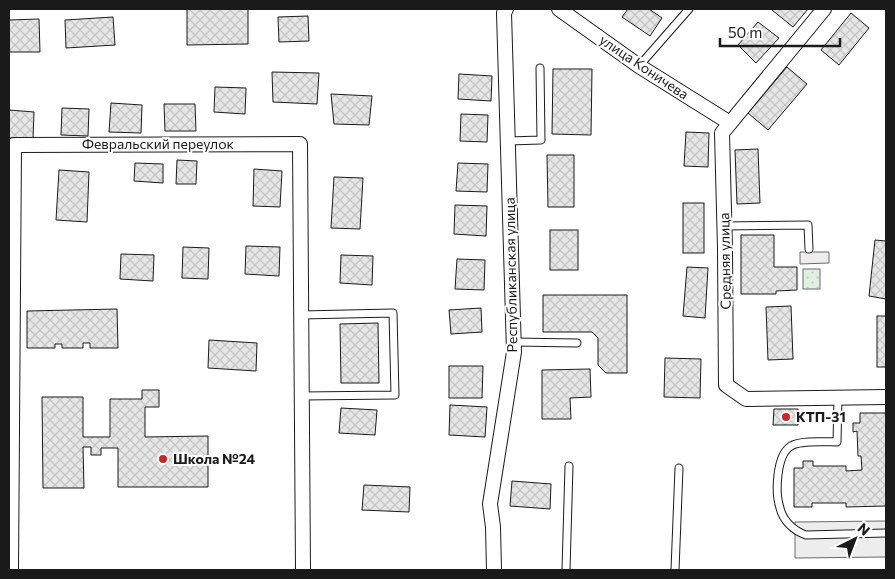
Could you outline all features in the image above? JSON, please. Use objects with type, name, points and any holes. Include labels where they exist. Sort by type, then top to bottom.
[{"type":"street","name":"Республиканская улица","points":[[494,570],[493,527],[490,504],[514,352],[504,13],[506,9]]},
{"type":"street","name":"улица Коничева","points":[[559,9],[639,66],[730,123]]},
{"type":"street","name":"Средняя улица","points":[[824,9],[722,133],[726,385],[746,399],[886,397]]},
{"type":"street","name":"Февральский переулок","points":[[11,570],[11,159],[14,145],[300,144],[303,570]]},
{"type":"lane","points":[[639,66],[689,9]]},
{"type":"lane","points":[[508,141],[541,140],[540,68]]},
{"type":"lane","points":[[724,226],[808,226],[809,250]]},
{"type":"lane","points":[[301,314],[393,313],[395,395],[302,396]]},
{"type":"lane","points":[[514,342],[577,343]]},
{"type":"lane","points":[[838,398],[837,442],[794,444],[785,450],[781,456],[778,464],[778,500],[780,509],[797,532],[806,535],[886,533]]},
{"type":"lane","points":[[566,570],[569,466]]},
{"type":"lane","points":[[676,570],[679,468]]},
{"type":"green space","points":[[803,269],[820,269],[820,289],[803,289]]},
{"type":"shaded area","points":[[800,252],[829,252],[829,263],[800,264]]},
{"type":"shaded area","points":[[886,521],[886,557],[795,558],[795,522]]},
{"type":"building","points":[[187,9],[248,9],[248,44],[187,45]]},
{"type":"building","points":[[628,9],[649,9],[662,18],[650,36],[622,17]]},
{"type":"building","points":[[773,9],[808,9],[793,27]]},
{"type":"building","points":[[851,13],[869,28],[839,65],[821,50]]},
{"type":"building","points":[[308,16],[309,41],[279,42],[278,17]]},
{"type":"building","points":[[113,17],[115,45],[66,48],[65,20]]},
{"type":"building","points":[[39,19],[40,52],[9,52],[9,20]]},
{"type":"building","points":[[758,22],[779,38],[756,63],[738,45]]},
{"type":"building","points":[[787,67],[807,84],[768,130],[748,113]]},
{"type":"building","points":[[553,69],[592,69],[591,135],[552,134]]},
{"type":"building","points":[[272,72],[319,73],[317,104],[273,102]]},
{"type":"building","points":[[459,74],[492,76],[491,101],[458,99]]},
{"type":"building","points":[[215,87],[246,88],[245,114],[214,112]]},
{"type":"building","points":[[331,94],[372,96],[369,125],[334,124]]},
{"type":"building","points":[[111,103],[142,105],[141,133],[109,132]]},
{"type":"building","points":[[164,104],[195,104],[196,131],[165,131]]},
{"type":"building","points":[[62,108],[89,109],[88,136],[61,135]]},
{"type":"building","points":[[9,110],[34,112],[33,139],[9,138]]},
{"type":"building","points":[[461,114],[488,115],[487,142],[460,141]]},
{"type":"building","points":[[686,132],[709,133],[708,167],[684,166]]},
{"type":"building","points":[[758,149],[760,203],[737,204],[735,150]]},
{"type":"building","points":[[547,155],[574,155],[574,207],[548,207]]},
{"type":"building","points":[[177,160],[197,161],[196,184],[176,184]]},
{"type":"building","points":[[135,163],[163,164],[163,183],[134,181]]},
{"type":"building","points":[[458,163],[488,164],[487,192],[456,191]]},
{"type":"building","points":[[254,169],[282,171],[280,207],[253,206]]},
{"type":"building","points":[[59,170],[89,172],[87,222],[56,220]]},
{"type":"building","points":[[334,177],[363,178],[360,229],[331,228]]},
{"type":"building","points":[[683,203],[704,203],[704,253],[683,253]]},
{"type":"building","points":[[455,205],[487,206],[486,236],[454,234]]},
{"type":"building","points":[[550,230],[578,230],[578,270],[550,270]]},
{"type":"building","points":[[741,235],[774,235],[774,267],[797,267],[797,290],[776,291],[776,294],[741,294]]},
{"type":"building","points":[[875,240],[886,241],[886,299],[869,296]]},
{"type":"building","points":[[246,246],[280,247],[279,276],[245,274]]},
{"type":"building","points":[[183,247],[209,248],[208,279],[182,278]]},
{"type":"building","points":[[121,254],[154,255],[153,281],[120,279]]},
{"type":"building","points":[[341,255],[373,256],[372,285],[340,283]]},
{"type":"building","points":[[457,259],[485,260],[484,290],[455,289]]},
{"type":"building","points":[[687,267],[708,268],[705,318],[683,316]]},
{"type":"building","points":[[543,295],[627,295],[627,373],[606,373],[598,365],[598,338],[592,332],[543,332]]},
{"type":"building","points":[[791,306],[793,359],[768,360],[766,307]]},
{"type":"building","points":[[481,308],[482,332],[451,334],[449,310]]},
{"type":"building","points":[[117,309],[118,348],[90,348],[90,343],[83,343],[83,348],[62,348],[62,344],[55,344],[55,348],[27,348],[27,311]]},
{"type":"building","points":[[877,316],[886,316],[886,367],[877,367]]},
{"type":"building","points":[[378,323],[379,383],[341,383],[340,324]]},
{"type":"building","points":[[209,340],[257,343],[256,371],[208,368]]},
{"type":"building","points":[[665,358],[701,359],[700,398],[664,397]]},
{"type":"building","points":[[449,366],[483,366],[482,398],[449,398]]},
{"type":"building","points":[[590,369],[591,397],[570,398],[571,419],[542,419],[542,370]]},
{"type":"building","points":[[142,390],[159,390],[159,407],[145,407],[145,437],[208,436],[208,487],[118,487],[118,448],[101,448],[101,455],[91,455],[91,447],[83,447],[84,488],[43,488],[42,397],[83,397],[83,437],[110,437],[110,399],[142,399]]},
{"type":"building","points":[[450,405],[487,407],[485,437],[449,435]]},
{"type":"building","points":[[341,408],[377,410],[375,435],[339,433]]},
{"type":"building","name":"КТП-31","points":[[774,409],[798,409],[798,425],[773,425]]},
{"type":"building","points":[[860,413],[886,413],[886,506],[846,507],[846,503],[812,503],[812,507],[794,507],[794,468],[803,468],[803,461],[813,461],[813,466],[846,466],[846,471],[862,470],[861,456],[858,456],[857,431],[853,432],[853,423],[860,423]]},
{"type":"building","points":[[512,481],[551,484],[550,509],[510,506]]},
{"type":"building","points":[[364,485],[410,487],[409,512],[362,510]]},
{"type":"place","name":"КТП-31","points":[[786,417]]},
{"type":"place","name":"Школа №24","points":[[163,459]]}]
